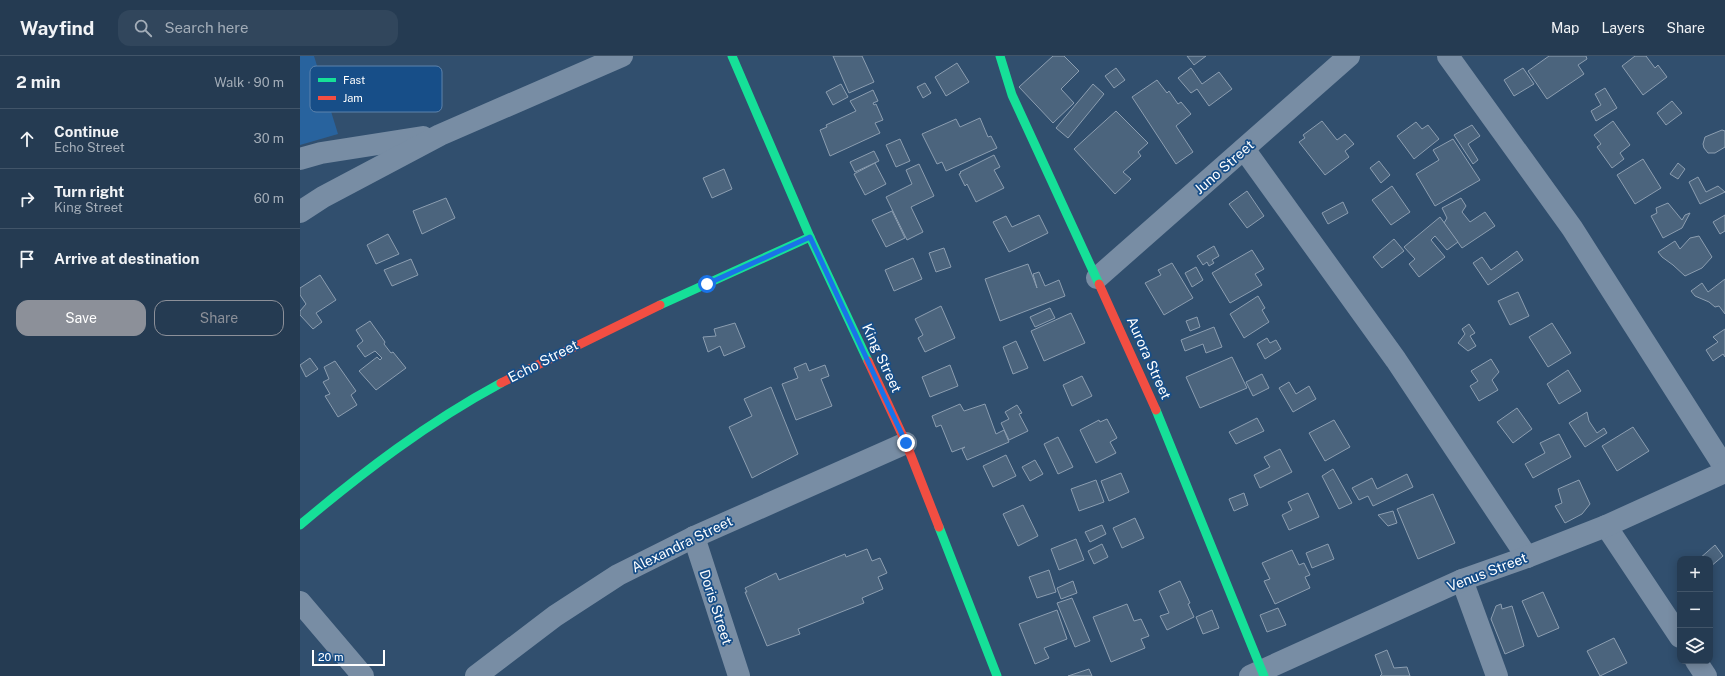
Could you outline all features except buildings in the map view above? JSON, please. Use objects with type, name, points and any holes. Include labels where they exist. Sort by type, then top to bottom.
[{"type":"street","points":[[300,212],[323,196],[440,135],[622,56]]},
{"type":"street","name":"King Street","points":[[732,56],[810,237],[906,443],[997,676]]},
{"type":"street","name":"Juno Street","points":[[1097,278],[1349,56]]},
{"type":"street","points":[[1448,56],[1572,228],[1725,468]]},
{"type":"street","name":"Aurora Street","points":[[1004,58],[1012,95],[1042,155],[1156,410],[1258,674]]},
{"type":"street","points":[[300,159],[321,153],[440,135]]},
{"type":"street","points":[[1244,149],[1396,360],[1527,557]]},
{"type":"street","name":"Echo Street","points":[[300,525],[411,437],[467,402],[518,373],[602,332],[810,237]]},
{"type":"street","name":"Alexandra Street","points":[[476,676],[555,616],[612,579],[694,537],[906,443]]},
{"type":"street","name":"Venus Street","points":[[1258,674],[1462,580],[1527,557],[1606,526],[1725,472]]},
{"type":"street","points":[[1606,526],[1677,632]]},
{"type":"street","name":"Doris Street","points":[[694,537],[739,676]]},
{"type":"street","points":[[1462,580],[1497,676]]},
{"type":"street","points":[[300,602],[363,676]]},
{"type":"street","points":[[1698,664],[1706,676]]},
{"type":"shaded area","points":[[300,56],[314,56],[317,66],[310,66],[310,112],[331,112],[338,134],[300,145]]},
{"type":"traffic: fast","points":[[732,56],[810,237],[868,361]]},
{"type":"traffic: fast","points":[[1000,56],[1012,95],[1099,284]]},
{"type":"traffic: fast","points":[[660,305],[810,237]]},
{"type":"traffic: fast","points":[[300,525],[372,467],[422,431],[447,414],[501,383]]},
{"type":"traffic: fast","points":[[1156,410],[1264,676]]},
{"type":"traffic: fast","points":[[939,527],[997,676]]},
{"type":"traffic: jam","points":[[1099,284],[1156,410]]},
{"type":"traffic: jam","points":[[501,383],[660,305]]},
{"type":"traffic: jam","points":[[868,361],[906,443],[939,527]]},
{"type":"route","points":[[707,284],[810,237],[906,443]]}]
